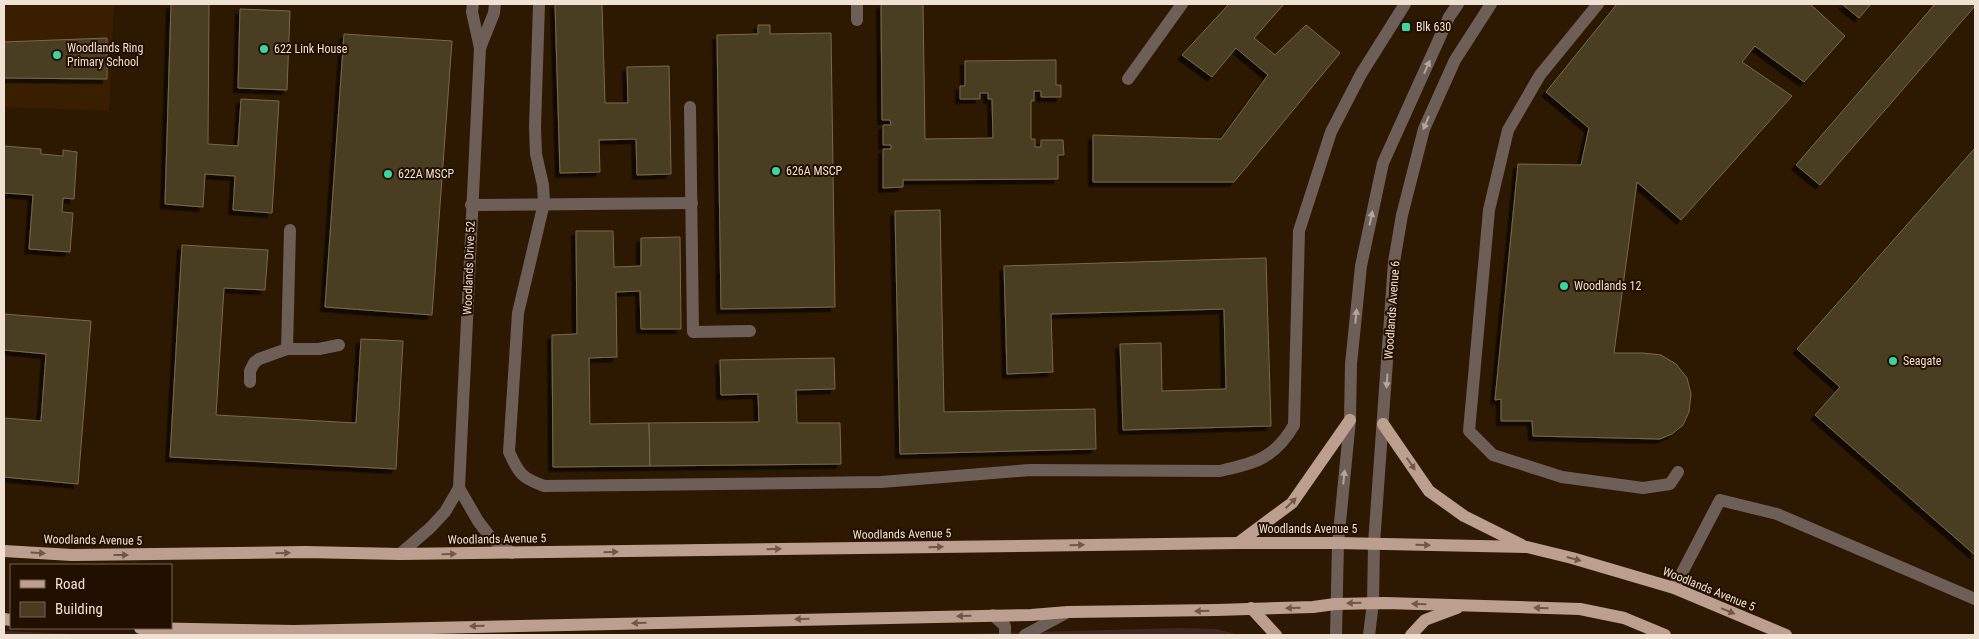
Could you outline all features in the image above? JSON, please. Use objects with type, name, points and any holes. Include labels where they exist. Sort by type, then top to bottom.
[{"type":"main road","points":[[1238,543],[1292,503],[1350,420]]},
{"type":"main road","points":[[1383,424],[1429,491],[1464,516],[1527,547]]},
{"type":"main road","name":"Woodlands Avenue 5","points":[[4,551],[72,555],[305,552],[400,554],[1238,543],[1527,547],[1674,588],[1786,635]]},
{"type":"main road","points":[[172,628],[294,630],[1030,615],[1068,612],[1312,607],[1373,603],[1580,609],[1624,618],[1665,635]]},
{"type":"main road","points":[[1411,635],[1425,620],[1464,605]]},
{"type":"main road","points":[[1251,608],[1276,635]]},
{"type":"street","name":"Woodlands Drive 52","points":[[400,554],[445,512],[459,488],[471,205],[480,48],[472,12],[473,4]]},
{"type":"street","name":"Woodlands Drive 52","points":[[480,48],[494,14],[495,4]]},
{"type":"street","points":[[539,4],[535,127],[536,154],[543,185],[544,203],[518,313],[509,452],[516,468],[528,480],[544,486],[881,482],[1030,470],[1220,471],[1246,466],[1268,455],[1284,442],[1294,425],[1299,232],[1331,132],[1361,74],[1405,4]]},
{"type":"street","points":[[857,4],[857,20]]},
{"type":"street","points":[[1128,79],[1182,4]]},
{"type":"street","points":[[1336,635],[1335,604],[1338,543],[1350,420],[1351,364],[1361,266],[1383,163],[1458,4]]},
{"type":"street","name":"Woodlands Avenue 6","points":[[1369,635],[1373,603],[1374,544],[1394,262],[1402,215],[1424,129],[1455,60],[1491,4]]},
{"type":"street","points":[[1598,4],[1540,74],[1508,130],[1490,210],[1469,431],[1493,456],[1562,477],[1643,488],[1670,484],[1678,472]]},
{"type":"street","points":[[690,107],[693,332],[750,331]]},
{"type":"street","points":[[471,205],[692,203]]},
{"type":"street","points":[[287,349],[290,230]]},
{"type":"street","points":[[250,382],[250,371],[254,363],[259,359],[287,349],[319,349],[339,346]]},
{"type":"street","points":[[459,488],[478,521],[491,538],[512,553]]},
{"type":"street","points":[[1674,588],[1720,500],[1777,514],[1975,599]]},
{"type":"street","points":[[1025,635],[1068,612]]},
{"type":"street","points":[[993,615],[1005,626],[1005,635]]},
{"type":"shaded area","name":"Woodlands Ring Primary School","points":[[4,4],[114,4],[109,111],[4,107]]},
{"type":"shaded area","points":[[1181,628],[1216,629],[1240,635],[924,635]]},
{"type":"shaded area","points":[[4,631],[94,635],[4,635]]},
{"type":"building","points":[[171,4],[209,4],[208,144],[238,146],[241,99],[279,101],[272,213],[233,210],[235,176],[205,174],[203,207],[165,204]]},
{"type":"building","points":[[555,4],[602,4],[605,103],[628,103],[627,67],[669,66],[671,174],[637,175],[636,139],[599,140],[600,172],[560,173]]},
{"type":"building","points":[[881,4],[923,4],[925,139],[993,138],[992,99],[988,99],[988,93],[980,93],[980,99],[960,99],[960,86],[965,86],[965,61],[1056,60],[1056,85],[1061,85],[1061,97],[1041,97],[1041,91],[1034,91],[1034,101],[1031,101],[1031,139],[1035,139],[1035,147],[1041,147],[1041,140],[1063,140],[1064,155],[1058,155],[1058,179],[903,180],[903,187],[883,188],[883,149],[891,149],[891,145],[883,145],[883,125],[891,125],[890,120],[882,120]]},
{"type":"building","points":[[1229,4],[1284,4],[1254,38],[1275,55],[1306,25],[1340,53],[1234,182],[1093,182],[1093,135],[1221,139],[1268,75],[1236,48],[1212,77],[1182,55]]},
{"type":"building","name":"Woodlands 12","points":[[1617,4],[1810,4],[1845,36],[1804,82],[1755,46],[1742,62],[1792,96],[1681,220],[1637,182],[1614,353],[1661,355],[1676,364],[1687,378],[1691,394],[1689,412],[1683,425],[1672,434],[1660,439],[1533,436],[1532,421],[1501,421],[1501,399],[1495,400],[1518,164],[1581,165],[1589,128],[1546,92]]},
{"type":"building","points":[[1842,4],[1871,4],[1859,18]]},
{"type":"building","points":[[1935,4],[1975,4],[1975,6],[1820,185],[1796,165]]},
{"type":"building","name":"622 Link House","points":[[240,9],[290,11],[287,90],[238,88]]},
{"type":"building","name":"626A MSCP","points":[[758,25],[770,25],[770,34],[831,33],[835,307],[721,309],[717,35],[758,34]]},
{"type":"building","name":"622A MSCP","points":[[344,34],[452,41],[432,315],[325,307]]},
{"type":"building","points":[[107,38],[107,79],[4,78],[4,42]]},
{"type":"building","points":[[4,146],[41,149],[41,154],[63,156],[63,150],[77,152],[74,199],[63,198],[62,212],[73,213],[70,252],[29,249],[33,195],[4,193]]},
{"type":"building","name":"Seagate","points":[[1975,148],[1975,555],[1815,415],[1840,387],[1797,349]]},
{"type":"building","points":[[940,210],[944,412],[1095,409],[1096,449],[900,454],[895,211]]},
{"type":"building","points":[[576,231],[613,231],[614,267],[641,266],[641,238],[680,237],[681,329],[641,329],[640,291],[616,292],[617,357],[589,358],[590,424],[649,423],[650,466],[553,467],[552,335],[577,334]]},
{"type":"building","points":[[182,245],[268,250],[265,290],[224,288],[216,415],[356,423],[361,339],[403,341],[396,469],[170,457]]},
{"type":"building","points":[[1266,258],[1271,426],[1123,430],[1120,344],[1161,343],[1162,391],[1226,389],[1224,309],[1051,314],[1053,372],[1007,374],[1004,266]]},
{"type":"building","points":[[4,314],[91,321],[78,484],[4,477],[4,418],[41,421],[46,354],[4,350]]},
{"type":"building","points":[[834,358],[835,389],[796,390],[797,423],[840,423],[841,464],[650,466],[649,423],[759,422],[758,394],[721,395],[720,360]]},
{"type":"place","name":"Blk 630","points":[[1406,27]]},
{"type":"place","name":"622 Link House","points":[[264,49]]},
{"type":"place","name":"Woodlands Ring Primary School","points":[[57,55]]},
{"type":"place","name":"626A MSCP","points":[[776,171]]},
{"type":"place","name":"622A MSCP","points":[[388,174]]},
{"type":"place","name":"Woodlands 12","points":[[1564,286]]},
{"type":"place","name":"Seagate","points":[[1893,361]]}]
